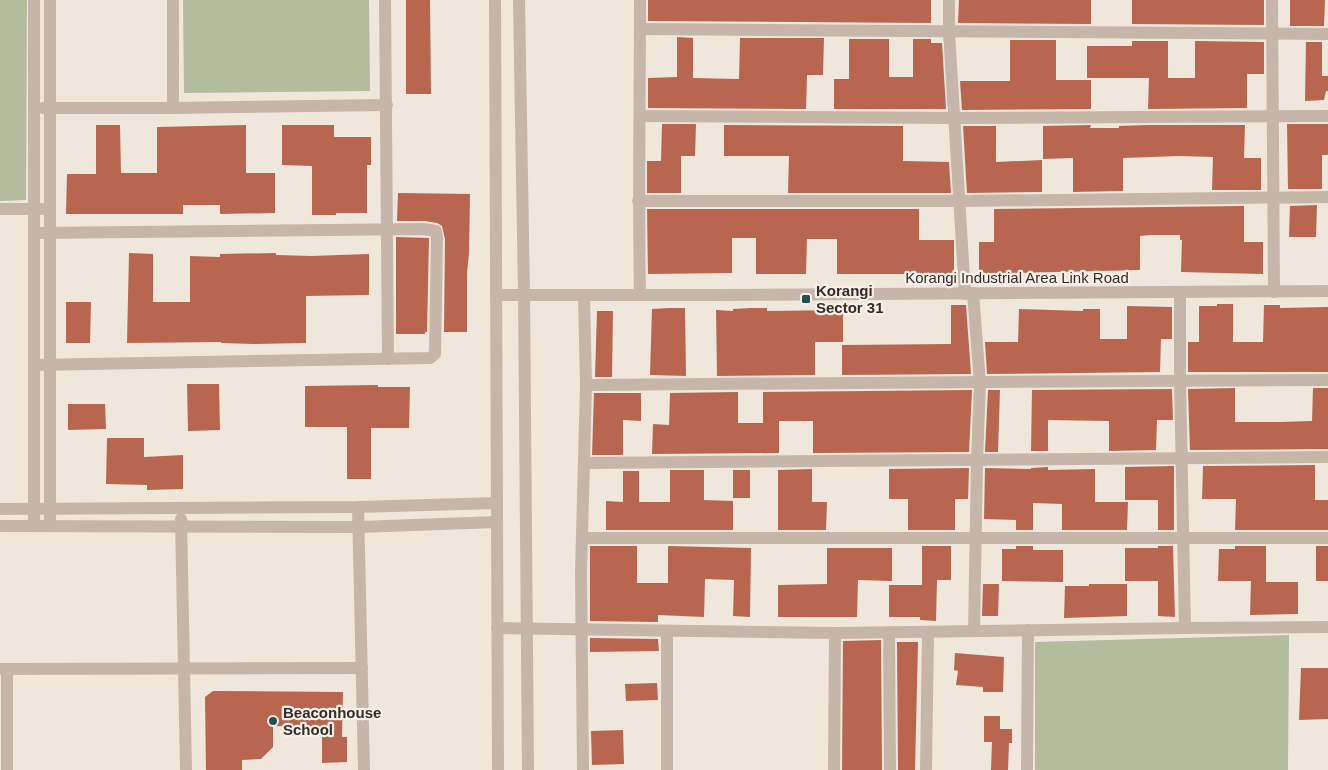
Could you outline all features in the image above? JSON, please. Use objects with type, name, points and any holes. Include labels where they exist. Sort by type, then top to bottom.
[{"type":"street","points":[[34,0],[34,526]]},
{"type":"street","points":[[50,0],[50,526]]},
{"type":"street","points":[[173,0],[173,108]]},
{"type":"street","points":[[385,0],[388,359]]},
{"type":"street","points":[[495,0],[498,770]]},
{"type":"street","points":[[519,0],[524,294],[528,770]]},
{"type":"street","points":[[640,0],[638,201],[640,294]]},
{"type":"street","points":[[948,0],[959,201],[980,383],[974,631]]},
{"type":"street","points":[[1272,0],[1274,292]]},
{"type":"street","points":[[640,29],[1328,34]]},
{"type":"street","points":[[35,108],[387,105]]},
{"type":"street","points":[[640,116],[954,118],[1328,116]]},
{"type":"street","points":[[638,201],[959,201],[1272,196],[1328,197]]},
{"type":"street","points":[[0,209],[50,209]]},
{"type":"street","points":[[34,233],[431,230],[436,231],[437,239],[435,354],[430,358],[34,365]]},
{"type":"street","name":"Korangi Industrial Area Link Road","points":[[496,295],[584,296],[640,294],[712,296],[1328,291]]},
{"type":"street","points":[[1180,292],[1185,628]]},
{"type":"street","points":[[584,296],[586,386],[582,538],[584,770]]},
{"type":"street","points":[[586,386],[1328,380]]},
{"type":"street","points":[[584,463],[1328,457]]},
{"type":"street","points":[[0,509],[358,507],[497,503]]},
{"type":"street","points":[[358,507],[364,770]]},
{"type":"street","points":[[181,509],[186,770]]},
{"type":"street","points":[[0,526],[359,527],[497,522]]},
{"type":"street","points":[[582,538],[1328,538]]},
{"type":"street","points":[[497,628],[835,633],[1328,627]]},
{"type":"street","points":[[1027,770],[1028,630]]},
{"type":"street","points":[[667,631],[667,770]]},
{"type":"street","points":[[888,632],[890,770]]},
{"type":"street","points":[[926,770],[928,632]]},
{"type":"street","points":[[834,770],[835,633]]},
{"type":"street","points":[[8,770],[3,669],[362,668]]},
{"type":"green space","points":[[0,0],[27,0],[26,200],[0,201]]},
{"type":"green space","points":[[183,0],[369,0],[370,91],[184,93]]},
{"type":"green space","points":[[1289,635],[1288,770],[1035,770],[1035,642]]},
{"type":"building","points":[[406,0],[430,0],[431,94],[406,94]]},
{"type":"building","points":[[648,0],[931,0],[931,23],[648,21]]},
{"type":"building","points":[[959,0],[1091,0],[1091,24],[958,23]]},
{"type":"building","points":[[1132,0],[1264,0],[1264,25],[1132,24]]},
{"type":"building","points":[[1290,0],[1325,0],[1324,26],[1290,26]]},
{"type":"building","points":[[677,37],[693,38],[693,78],[739,79],[740,38],[824,38],[823,75],[807,75],[806,109],[648,108],[648,78],[677,77]]},
{"type":"building","points":[[849,39],[889,39],[889,77],[913,77],[913,39],[931,39],[931,43],[942,43],[946,109],[834,109],[834,79],[849,79]]},
{"type":"building","points":[[1010,40],[1056,40],[1056,80],[1091,80],[1091,109],[962,110],[960,81],[1010,81]]},
{"type":"building","points":[[1132,41],[1168,41],[1168,78],[1195,78],[1195,41],[1264,42],[1264,74],[1247,74],[1247,108],[1148,109],[1149,78],[1087,78],[1087,46],[1132,46]]},
{"type":"building","points":[[1306,42],[1322,42],[1322,76],[1328,76],[1328,91],[1326,91],[1324,100],[1305,101]]},
{"type":"building","points":[[662,124],[696,124],[695,156],[681,156],[681,193],[647,193],[647,161],[661,161]]},
{"type":"building","points":[[1287,124],[1328,124],[1328,155],[1322,155],[1322,189],[1288,189]]},
{"type":"building","points":[[96,125],[120,125],[121,173],[157,173],[157,127],[246,125],[246,173],[275,173],[275,213],[220,214],[220,205],[183,205],[183,214],[66,214],[67,174],[96,174]]},
{"type":"building","points":[[282,125],[334,125],[334,137],[371,137],[371,165],[367,165],[367,213],[312,215],[312,166],[282,165]]},
{"type":"building","points":[[724,125],[903,126],[903,161],[949,162],[951,193],[788,193],[789,156],[724,156]]},
{"type":"building","points":[[1091,125],[1090,128],[1148,125],[1245,125],[1244,158],[1261,158],[1261,190],[1212,190],[1213,157],[1179,156],[1123,158],[1123,191],[1073,192],[1073,158],[1043,159],[1043,126]]},
{"type":"building","points":[[963,126],[996,126],[996,162],[1042,160],[1042,192],[967,193]]},
{"type":"building","points":[[398,193],[470,194],[467,332],[444,332],[445,239],[442,226],[425,221],[397,221]]},
{"type":"building","points":[[1317,205],[1316,237],[1289,237],[1290,206]]},
{"type":"building","points":[[1244,206],[1244,242],[1263,242],[1263,274],[1181,272],[1182,240],[1180,240],[1180,235],[1151,235],[1140,236],[1140,270],[979,274],[979,242],[994,242],[994,209]]},
{"type":"building","points":[[647,209],[919,209],[919,240],[954,240],[954,274],[837,274],[837,239],[807,239],[806,274],[756,274],[756,238],[732,238],[732,273],[648,274]]},
{"type":"building","points":[[396,237],[429,238],[427,332],[425,334],[396,334]]},
{"type":"building","points":[[129,253],[153,254],[153,302],[190,302],[190,256],[220,257],[220,254],[276,253],[276,255],[311,256],[369,254],[369,295],[306,296],[306,343],[127,343]]},
{"type":"building","points":[[66,302],[91,302],[90,343],[66,343]]},
{"type":"building","points":[[1217,304],[1233,304],[1233,342],[1263,342],[1264,305],[1280,305],[1280,308],[1328,307],[1328,372],[1188,372],[1188,342],[1199,342],[1199,306],[1217,306]]},
{"type":"building","points":[[951,305],[966,305],[971,374],[842,375],[842,345],[951,344]]},
{"type":"building","points":[[1127,306],[1172,307],[1172,339],[1161,339],[1160,372],[987,374],[985,342],[1018,342],[1019,309],[1083,311],[1083,309],[1100,309],[1100,339],[1127,339]]},
{"type":"building","points":[[685,308],[686,376],[650,375],[652,309]]},
{"type":"building","points":[[767,308],[767,311],[843,310],[843,342],[815,342],[815,375],[717,376],[716,310],[733,311],[733,309]]},
{"type":"building","points":[[597,311],[613,311],[612,377],[595,377]]},
{"type":"building","points":[[187,384],[219,384],[220,430],[188,431]]},
{"type":"building","points":[[378,385],[378,387],[410,387],[409,428],[371,428],[371,479],[347,479],[347,427],[305,427],[305,386]]},
{"type":"building","points":[[1235,388],[1235,422],[1280,422],[1312,421],[1313,388],[1328,388],[1328,449],[1190,450],[1188,389]]},
{"type":"building","points":[[1172,389],[1173,420],[1157,420],[1156,450],[1109,451],[1109,421],[1048,420],[1048,451],[1031,451],[1032,390]]},
{"type":"building","points":[[972,390],[969,452],[813,453],[813,421],[779,421],[779,453],[652,454],[653,424],[669,425],[670,393],[738,392],[738,423],[763,423],[763,392]]},
{"type":"building","points":[[988,390],[1000,390],[998,452],[985,452]]},
{"type":"building","points":[[594,393],[641,393],[641,421],[623,420],[623,455],[592,455]]},
{"type":"building","points":[[68,404],[105,404],[106,429],[68,430]]},
{"type":"building","points":[[107,438],[144,438],[144,457],[183,455],[183,489],[147,490],[147,485],[106,484]]},
{"type":"building","points":[[1315,465],[1315,500],[1328,500],[1328,530],[1235,530],[1236,499],[1202,499],[1203,466]]},
{"type":"building","points":[[1174,466],[1174,530],[1158,530],[1158,500],[1125,500],[1125,467]]},
{"type":"building","points":[[1048,467],[1048,470],[1095,469],[1095,502],[1128,502],[1127,530],[1062,530],[1062,504],[1033,503],[1033,530],[1016,530],[1016,520],[984,519],[985,468],[1031,469]]},
{"type":"building","points":[[969,468],[968,499],[955,499],[955,530],[908,530],[908,499],[889,499],[889,469]]},
{"type":"building","points":[[812,469],[812,502],[827,502],[826,530],[778,530],[778,470]]},
{"type":"building","points":[[670,470],[704,470],[704,500],[733,501],[733,530],[606,530],[606,501],[623,502],[623,471],[639,471],[639,502],[670,502]]},
{"type":"building","points":[[733,470],[750,470],[750,498],[733,498]]},
{"type":"building","points":[[590,546],[637,546],[637,583],[668,583],[668,546],[751,548],[750,617],[733,616],[734,580],[705,579],[704,617],[658,615],[658,622],[590,621]]},
{"type":"building","points":[[922,546],[951,546],[951,580],[937,580],[936,621],[920,620],[920,617],[889,617],[889,585],[922,585]]},
{"type":"building","points":[[1016,546],[1033,546],[1033,550],[1063,550],[1063,582],[1002,581],[1002,549],[1016,549]]},
{"type":"building","points":[[1158,546],[1173,546],[1175,617],[1158,616],[1158,581],[1125,581],[1125,548],[1158,548]]},
{"type":"building","points":[[1235,546],[1266,546],[1266,582],[1298,582],[1298,614],[1250,615],[1251,581],[1218,581],[1219,549],[1235,549]]},
{"type":"building","points":[[1316,546],[1328,546],[1328,581],[1316,581]]},
{"type":"building","points":[[827,548],[892,548],[892,581],[858,580],[857,617],[778,617],[778,585],[827,584]]},
{"type":"building","points":[[983,584],[999,584],[998,616],[982,616]]},
{"type":"building","points":[[1089,584],[1127,584],[1127,616],[1064,618],[1065,586],[1089,586]]},
{"type":"building","points":[[590,638],[658,639],[659,651],[590,652]]},
{"type":"building","points":[[881,640],[882,770],[842,770],[843,641]]},
{"type":"building","points":[[897,642],[918,642],[915,770],[898,770]]},
{"type":"building","points":[[955,653],[1004,657],[1003,692],[983,692],[983,687],[956,685],[958,671],[954,670]]},
{"type":"building","points":[[1301,668],[1328,668],[1328,719],[1299,720]]},
{"type":"building","points":[[657,683],[658,700],[626,701],[625,684]]},
{"type":"building","points":[[213,691],[343,692],[342,737],[347,737],[347,762],[322,763],[322,727],[273,726],[273,747],[261,759],[242,760],[242,770],[206,770],[205,697]]},
{"type":"building","points":[[984,716],[1000,716],[1000,729],[1012,729],[1012,743],[1009,743],[1008,770],[991,770],[992,742],[984,742]]},
{"type":"building","points":[[623,730],[624,764],[592,765],[591,731]]},
{"type":"place","name":"Korangi Sector 31","points":[[806,299]]},
{"type":"place","name":"Beaconhouse School","points":[[273,721]]}]
